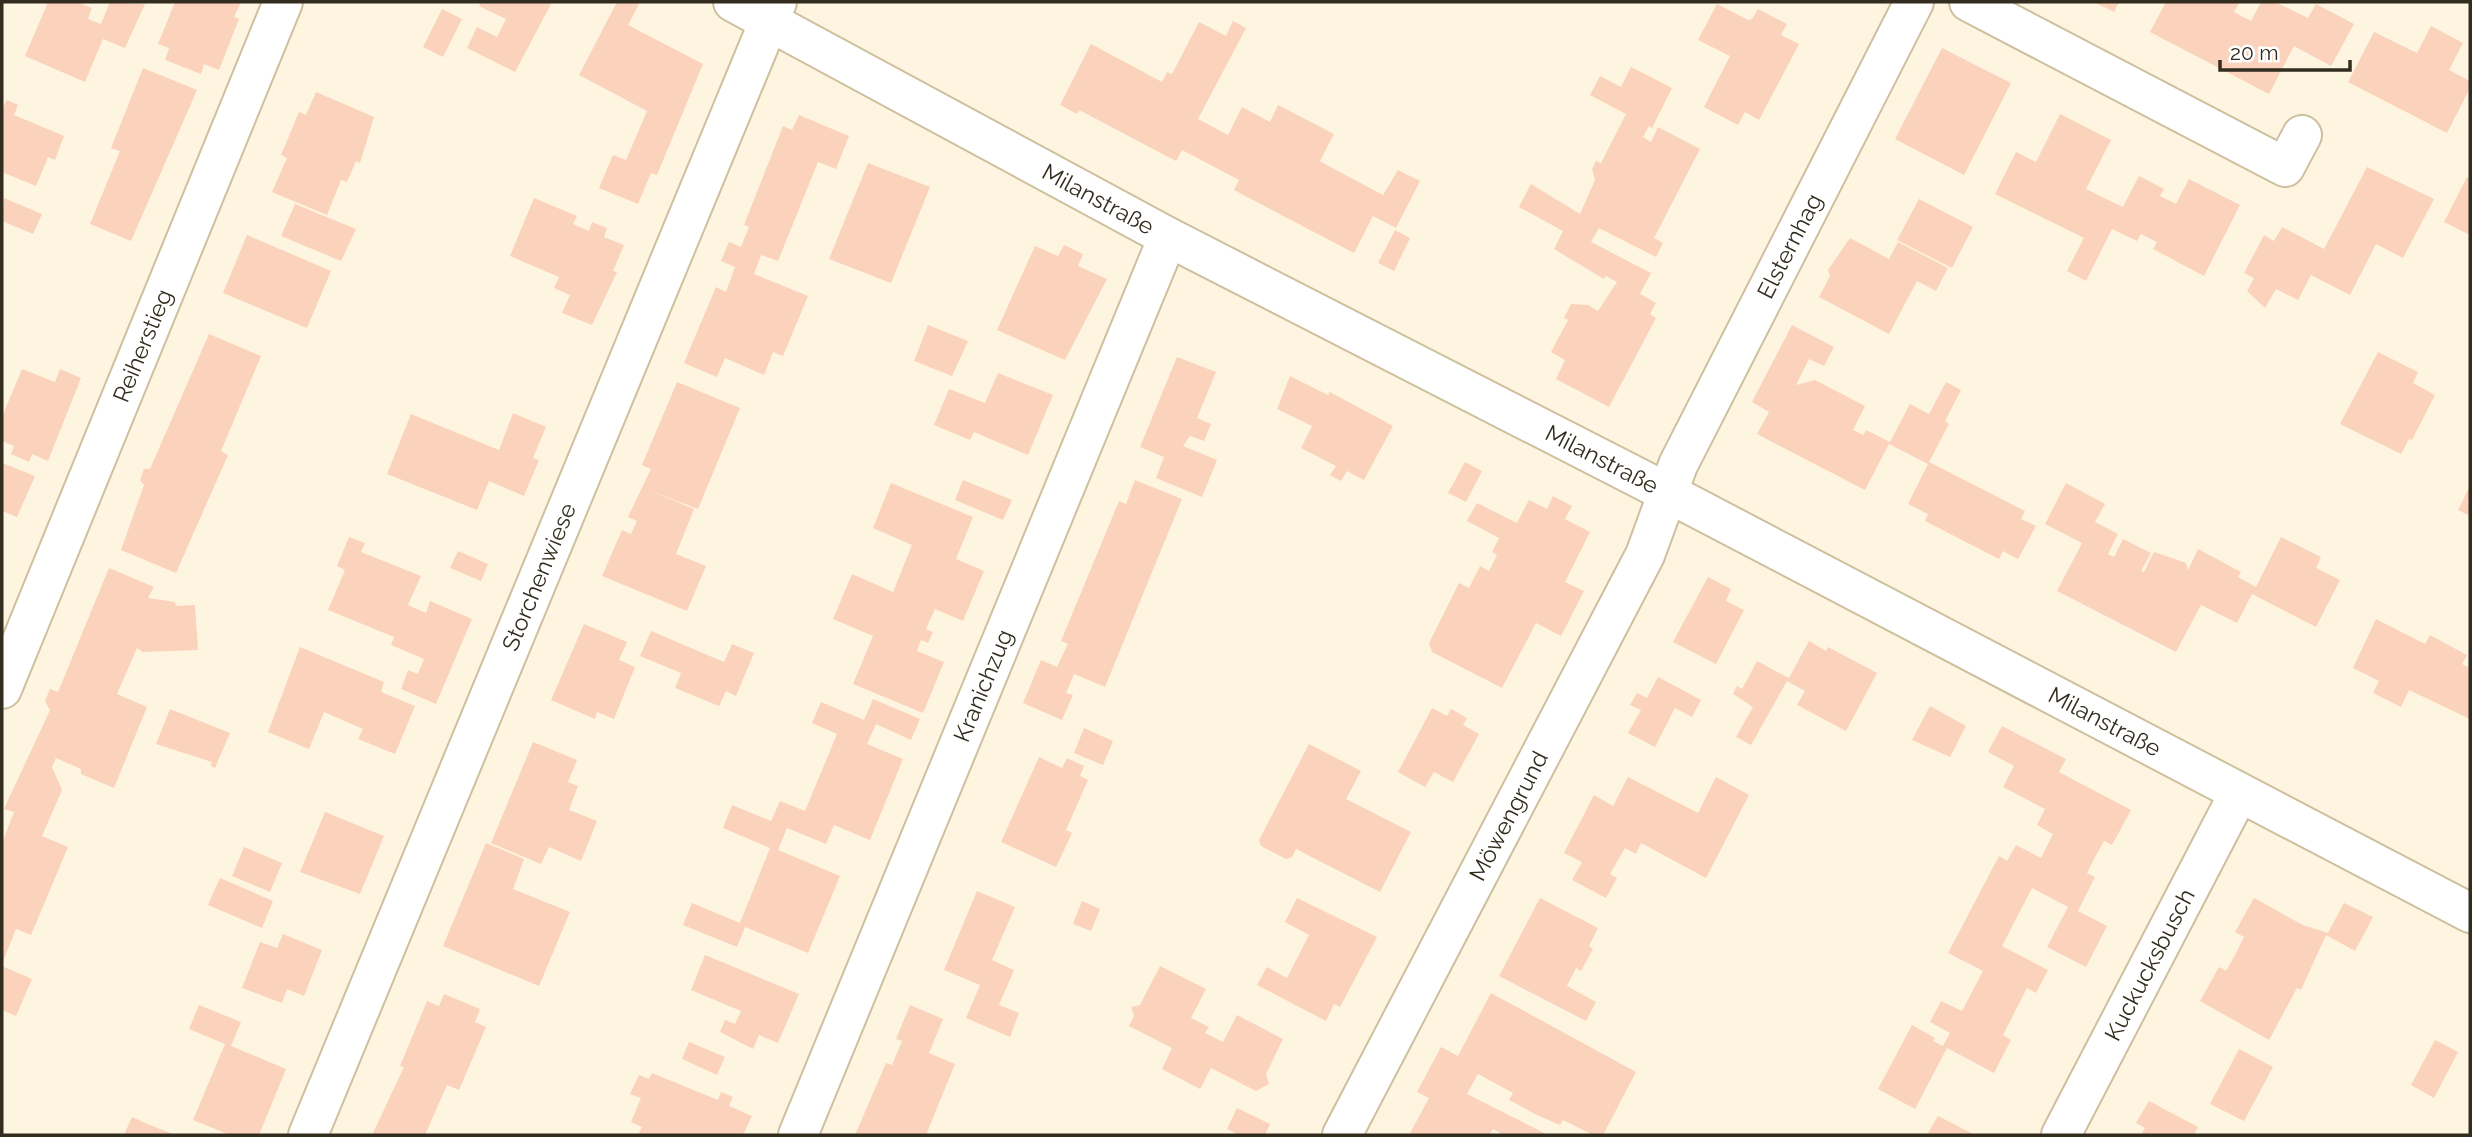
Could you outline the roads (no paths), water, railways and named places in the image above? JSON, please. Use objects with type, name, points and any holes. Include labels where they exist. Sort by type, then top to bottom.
[{"type":"street","name":"Reiherstieg","points":[[2,689],[283,2]]},
{"type":"street","name":"Milanstraße","points":[[733,2],[774,11],[1168,237],[1668,492],[2470,912]]},
{"type":"street","name":"Elsternhag","points":[[1668,492],[1684,453],[1914,2]]},
{"type":"street","points":[[1969,2],[2285,167],[2302,135]]},
{"type":"street","name":"Storchenwiese","points":[[308,1135],[774,11]]},
{"type":"street","name":"Kranichzug","points":[[798,1135],[1168,237]]},
{"type":"street","name":"Möwengrund","points":[[1342,1135],[1645,555],[1668,492]]},
{"type":"street","name":"Kuckucksbusch","points":[[2061,1135],[2239,793]]}]
